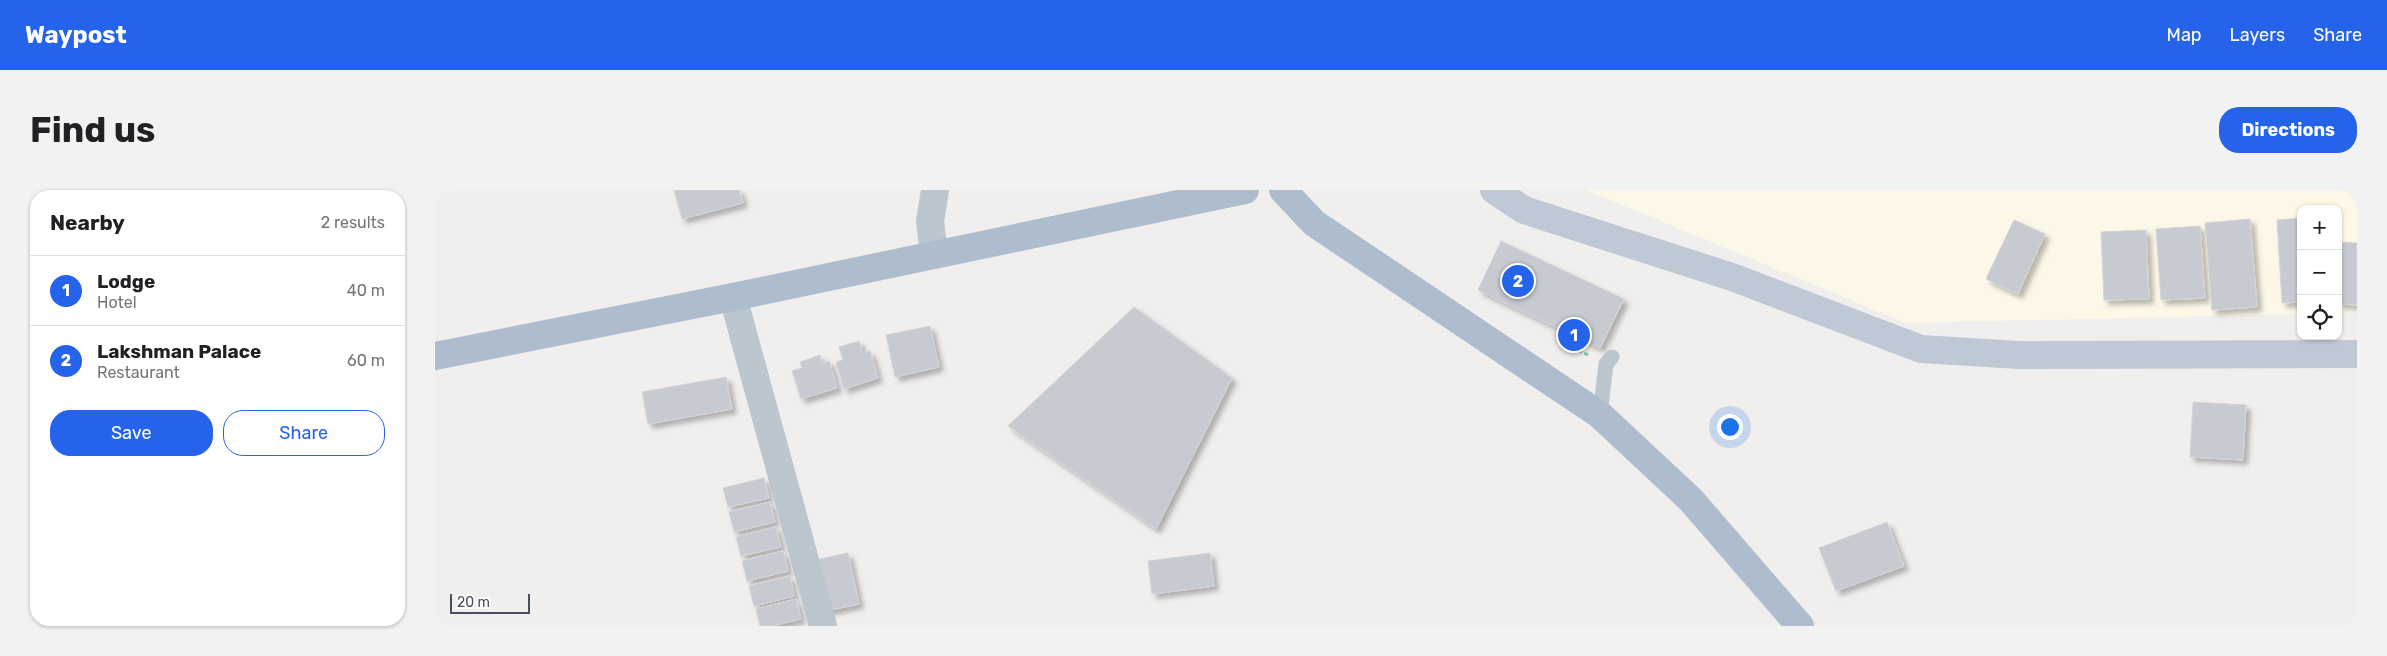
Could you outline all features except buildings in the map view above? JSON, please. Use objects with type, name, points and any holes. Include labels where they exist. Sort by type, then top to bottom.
[{"type":"main road","points":[[435,356],[733,297],[1245,190]]},
{"type":"main road","points":[[1283,190],[1314,223],[1600,415],[1691,500],[1800,626]]},
{"type":"main road","points":[[1494,190],[1523,210],[1732,277],[1921,349],[2019,355],[2357,354]]},
{"type":"street","points":[[934,255],[930,221],[935,190]]},
{"type":"street","points":[[733,297],[823,626]]},
{"type":"lane","points":[[1600,415],[1609,361]]},
{"type":"path","points":[[1574,336],[1572,347],[1609,361]]},
{"type":"shaded area","points":[[1586,190],[2357,190],[2357,313],[2342,313],[2342,205],[2297,205],[2297,314],[1906,323]]},
{"type":"place","name":"Lakshman Palace","points":[[1518,281]]},
{"type":"place","name":"Lodge","points":[[1574,335]]}]
